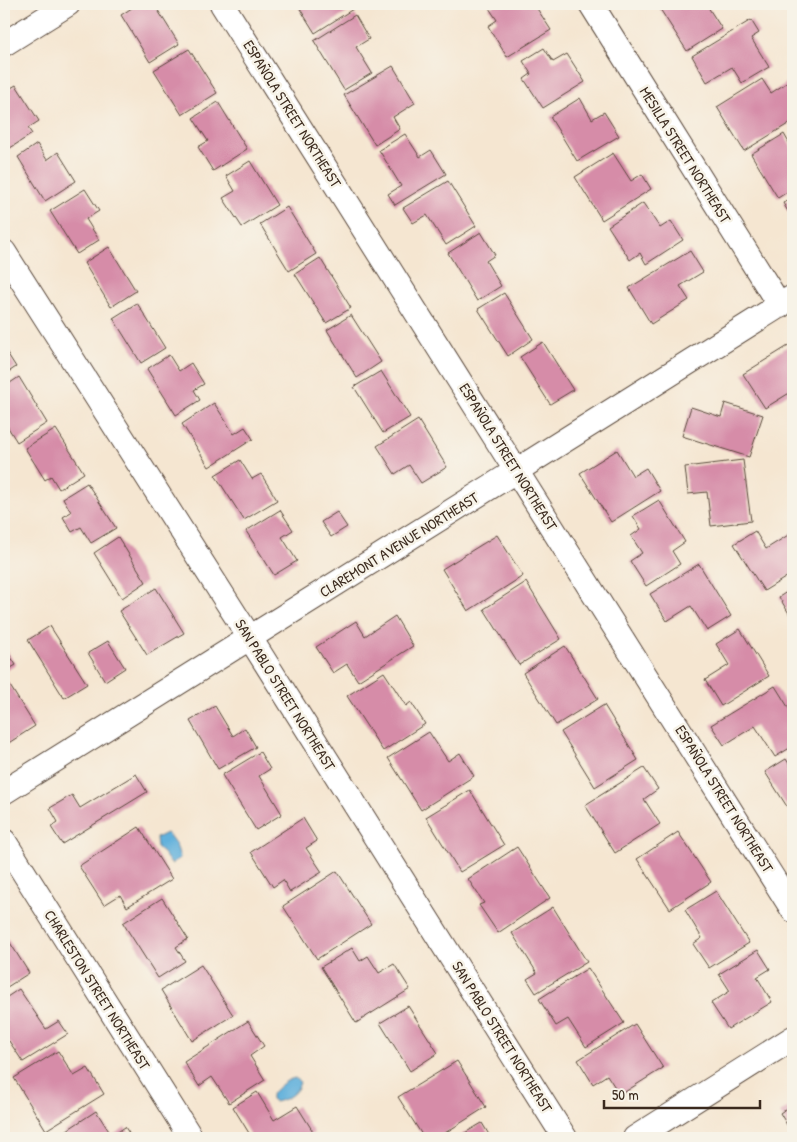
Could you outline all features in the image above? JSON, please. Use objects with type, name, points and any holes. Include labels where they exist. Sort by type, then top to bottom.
[{"type":"street","points":[[4,44],[68,4]]},
{"type":"street","name":"ESPAÑOLA STREET NORTHEAST","points":[[222,4],[793,910]]},
{"type":"street","name":"MESILLA STREET NORTHEAST","points":[[592,4],[786,302]]},
{"type":"street","name":"SAN PABLO STREET NORTHEAST","points":[[4,252],[566,1138]]},
{"type":"street","name":"CLAREMONT AVENUE NORTHEAST","points":[[4,792],[786,302]]},
{"type":"street","name":"CHARLESTON STREET NORTHEAST","points":[[4,841],[191,1138]]},
{"type":"street","points":[[635,1138],[793,1038]]},
{"type":"water","points":[[166,833],[175,844],[180,858],[171,864],[157,848],[156,838]]},
{"type":"water","points":[[295,1078],[300,1082],[294,1093],[279,1101],[275,1102],[271,1099],[271,1095],[279,1087],[288,1080]]},
{"type":"building","points":[[138,4],[154,4],[179,44],[150,62],[121,15]]},
{"type":"building","points":[[297,4],[350,4],[353,9],[315,33]]},
{"type":"building","points":[[497,4],[534,4],[551,30],[507,57],[488,26],[497,20],[489,8]]},
{"type":"building","points":[[668,4],[706,4],[722,29],[687,51],[660,9]]},
{"type":"building","points":[[355,15],[369,39],[356,47],[372,73],[344,90],[314,41]]},
{"type":"building","points":[[751,20],[759,33],[751,38],[769,67],[742,83],[732,67],[707,82],[692,56]]},
{"type":"building","points":[[544,48],[553,62],[567,54],[585,82],[543,108],[524,79],[531,74],[523,61]]},
{"type":"building","points":[[189,49],[217,93],[182,115],[154,70]]},
{"type":"building","points":[[393,66],[415,103],[393,117],[400,129],[375,145],[344,95]]},
{"type":"building","points":[[762,79],[771,93],[788,82],[793,90],[793,102],[791,104],[793,108],[793,121],[744,151],[717,107]]},
{"type":"building","points":[[16,85],[39,121],[28,128],[32,134],[7,150],[4,145],[4,92]]},
{"type":"building","points":[[580,98],[592,119],[604,112],[619,136],[577,161],[550,117]]},
{"type":"building","points":[[218,102],[247,149],[213,171],[198,147],[208,141],[193,118]]},
{"type":"building","points":[[405,134],[420,157],[431,150],[446,174],[395,205],[388,194],[401,186],[379,150]]},
{"type":"building","points":[[784,134],[793,150],[793,188],[778,198],[751,154]]},
{"type":"building","points":[[37,144],[47,160],[58,152],[76,181],[45,201],[18,157]]},
{"type":"building","points":[[613,153],[631,181],[642,174],[651,189],[602,220],[575,177]]},
{"type":"building","points":[[250,161],[277,205],[242,227],[223,198],[235,191],[226,176]]},
{"type":"building","points":[[448,181],[476,226],[446,245],[427,215],[413,223],[403,208]]},
{"type":"building","points":[[85,189],[99,211],[86,219],[99,240],[77,254],[50,211]]},
{"type":"building","points":[[793,197],[793,220],[783,203]]},
{"type":"building","points":[[643,203],[660,228],[671,221],[683,240],[646,264],[640,253],[630,260],[608,226]]},
{"type":"building","points":[[287,207],[316,254],[289,271],[260,224]]},
{"type":"building","points":[[481,232],[495,255],[486,261],[501,286],[477,301],[448,253]]},
{"type":"building","points":[[109,247],[136,291],[111,307],[84,263]]},
{"type":"building","points":[[690,251],[703,272],[680,286],[689,300],[651,324],[629,288]]},
{"type":"building","points":[[320,258],[351,308],[326,323],[295,274]]},
{"type":"building","points":[[504,293],[533,339],[508,356],[478,309]]},
{"type":"building","points":[[137,303],[165,348],[141,363],[113,318]]},
{"type":"building","points":[[351,315],[381,362],[357,378],[327,330]]},
{"type":"building","points":[[543,342],[573,390],[550,404],[520,357]]},
{"type":"building","points":[[793,343],[793,395],[791,392],[765,408],[743,374]]},
{"type":"building","points":[[4,348],[16,367],[4,375]]},
{"type":"building","points":[[169,355],[179,371],[191,363],[204,384],[194,390],[200,400],[176,415],[147,369]]},
{"type":"building","points":[[381,371],[410,417],[383,433],[354,387]]},
{"type":"building","points":[[19,377],[47,423],[17,442],[4,421],[4,387]]},
{"type":"building","points":[[214,403],[234,434],[245,427],[253,439],[209,467],[182,424]]},
{"type":"building","points":[[725,403],[763,415],[749,457],[682,436],[691,407],[721,417]]},
{"type":"building","points":[[418,420],[447,467],[421,483],[409,465],[395,474],[377,446]]},
{"type":"building","points":[[56,429],[84,473],[59,489],[51,476],[45,480],[25,448]]},
{"type":"building","points":[[617,450],[633,476],[646,468],[660,491],[611,522],[580,473]]},
{"type":"building","points":[[240,460],[252,479],[261,474],[277,500],[244,520],[215,475]]},
{"type":"building","points":[[743,460],[751,521],[711,526],[707,492],[688,494],[685,467]]},
{"type":"building","points":[[87,483],[116,528],[91,543],[81,527],[72,532],[63,517],[71,512],[63,498]]},
{"type":"building","points":[[659,500],[685,542],[672,551],[680,564],[646,586],[630,561],[642,553],[631,536],[641,529],[633,516]]},
{"type":"building","points":[[280,510],[293,530],[282,537],[297,561],[274,575],[246,531]]},
{"type":"building","points":[[337,512],[347,527],[331,537],[321,522]]},
{"type":"building","points":[[755,531],[766,549],[793,532],[793,573],[764,591],[734,544]]},
{"type":"building","points":[[497,535],[523,576],[468,611],[442,569]]},
{"type":"building","points":[[118,537],[146,582],[122,598],[94,553]]},
{"type":"building","points":[[699,564],[731,616],[707,631],[691,606],[667,621],[650,594]]},
{"type":"building","points":[[526,582],[561,639],[519,665],[484,609]]},
{"type":"building","points":[[156,588],[184,633],[147,655],[119,611]]},
{"type":"building","points":[[793,588],[793,620],[779,597]]},
{"type":"building","points":[[395,616],[413,646],[358,681],[347,664],[333,673],[316,647],[356,621],[365,636]]},
{"type":"building","points":[[50,626],[87,684],[64,698],[28,640]]},
{"type":"building","points":[[740,629],[769,676],[721,706],[705,680],[729,665],[716,644]]},
{"type":"building","points":[[108,641],[125,668],[105,681],[88,653]]},
{"type":"building","points":[[4,646],[16,665],[4,672]]},
{"type":"building","points":[[565,646],[598,699],[556,725],[523,673]]},
{"type":"building","points":[[384,672],[406,706],[411,702],[425,724],[383,751],[347,696]]},
{"type":"building","points":[[7,681],[35,726],[7,744],[4,739],[4,683]]},
{"type":"building","points":[[775,686],[793,715],[793,746],[775,757],[755,726],[724,745],[711,725]]},
{"type":"building","points":[[604,705],[638,760],[595,787],[561,732]]},
{"type":"building","points":[[215,706],[233,736],[245,728],[256,747],[218,769],[190,721]]},
{"type":"building","points":[[429,732],[448,761],[460,753],[474,776],[421,810],[388,758]]},
{"type":"building","points":[[260,752],[270,769],[259,776],[282,814],[256,830],[222,775]]},
{"type":"building","points":[[786,759],[793,770],[793,816],[765,772]]},
{"type":"building","points":[[644,768],[658,789],[644,799],[660,824],[615,853],[585,805]]},
{"type":"building","points":[[136,774],[147,792],[62,844],[51,827],[58,822],[50,808],[72,795],[80,808]]},
{"type":"building","points":[[470,790],[504,845],[460,872],[426,817]]},
{"type":"building","points":[[303,818],[317,841],[306,848],[322,872],[290,892],[283,880],[273,887],[251,852]]},
{"type":"building","points":[[139,827],[172,879],[127,907],[120,895],[104,905],[79,866]]},
{"type":"building","points":[[678,832],[711,882],[670,909],[637,859]]},
{"type":"building","points":[[517,847],[550,898],[498,933],[479,905],[484,903],[468,879]]},
{"type":"building","points":[[337,871],[371,924],[317,959],[283,906]]},
{"type":"building","points":[[716,891],[749,943],[709,968],[693,944],[702,938],[685,910]]},
{"type":"building","points":[[162,898],[188,939],[176,947],[185,961],[158,978],[123,923]]},
{"type":"building","points":[[553,907],[587,962],[536,993],[527,979],[537,973],[512,933]]},
{"type":"building","points":[[4,933],[29,973],[4,989]]},
{"type":"building","points":[[352,948],[360,961],[368,956],[379,973],[394,964],[410,989],[356,1023],[321,967]]},
{"type":"building","points":[[758,950],[770,969],[757,977],[772,1002],[728,1029],[711,1003],[730,991],[719,974]]},
{"type":"building","points":[[201,965],[233,1015],[192,1041],[161,990]]},
{"type":"building","points":[[588,968],[624,1023],[586,1047],[568,1019],[556,1026],[539,999]]},
{"type":"building","points":[[19,989],[46,1029],[59,1021],[68,1034],[23,1062],[9,1041],[4,1044],[4,999]]},
{"type":"building","points":[[408,1006],[438,1053],[410,1071],[380,1023]]},
{"type":"building","points":[[248,1021],[264,1046],[250,1056],[265,1080],[229,1103],[212,1077],[199,1086],[184,1062]]},
{"type":"building","points":[[635,1024],[663,1068],[620,1095],[607,1075],[593,1084],[578,1060]]},
{"type":"building","points":[[58,1051],[74,1076],[88,1068],[104,1094],[46,1130],[14,1078]]},
{"type":"building","points":[[457,1061],[486,1107],[437,1138],[424,1138],[398,1097]]},
{"type":"building","points":[[793,1089],[793,1100],[789,1092]]},
{"type":"building","points":[[257,1092],[274,1120],[297,1106],[314,1133],[305,1138],[252,1138],[233,1107]]},
{"type":"building","points":[[793,1104],[793,1135],[780,1113]]},
{"type":"building","points":[[96,1111],[112,1136],[125,1127],[132,1138],[68,1138],[64,1132]]},
{"type":"building","points":[[482,1123],[491,1138],[456,1138]]}]
